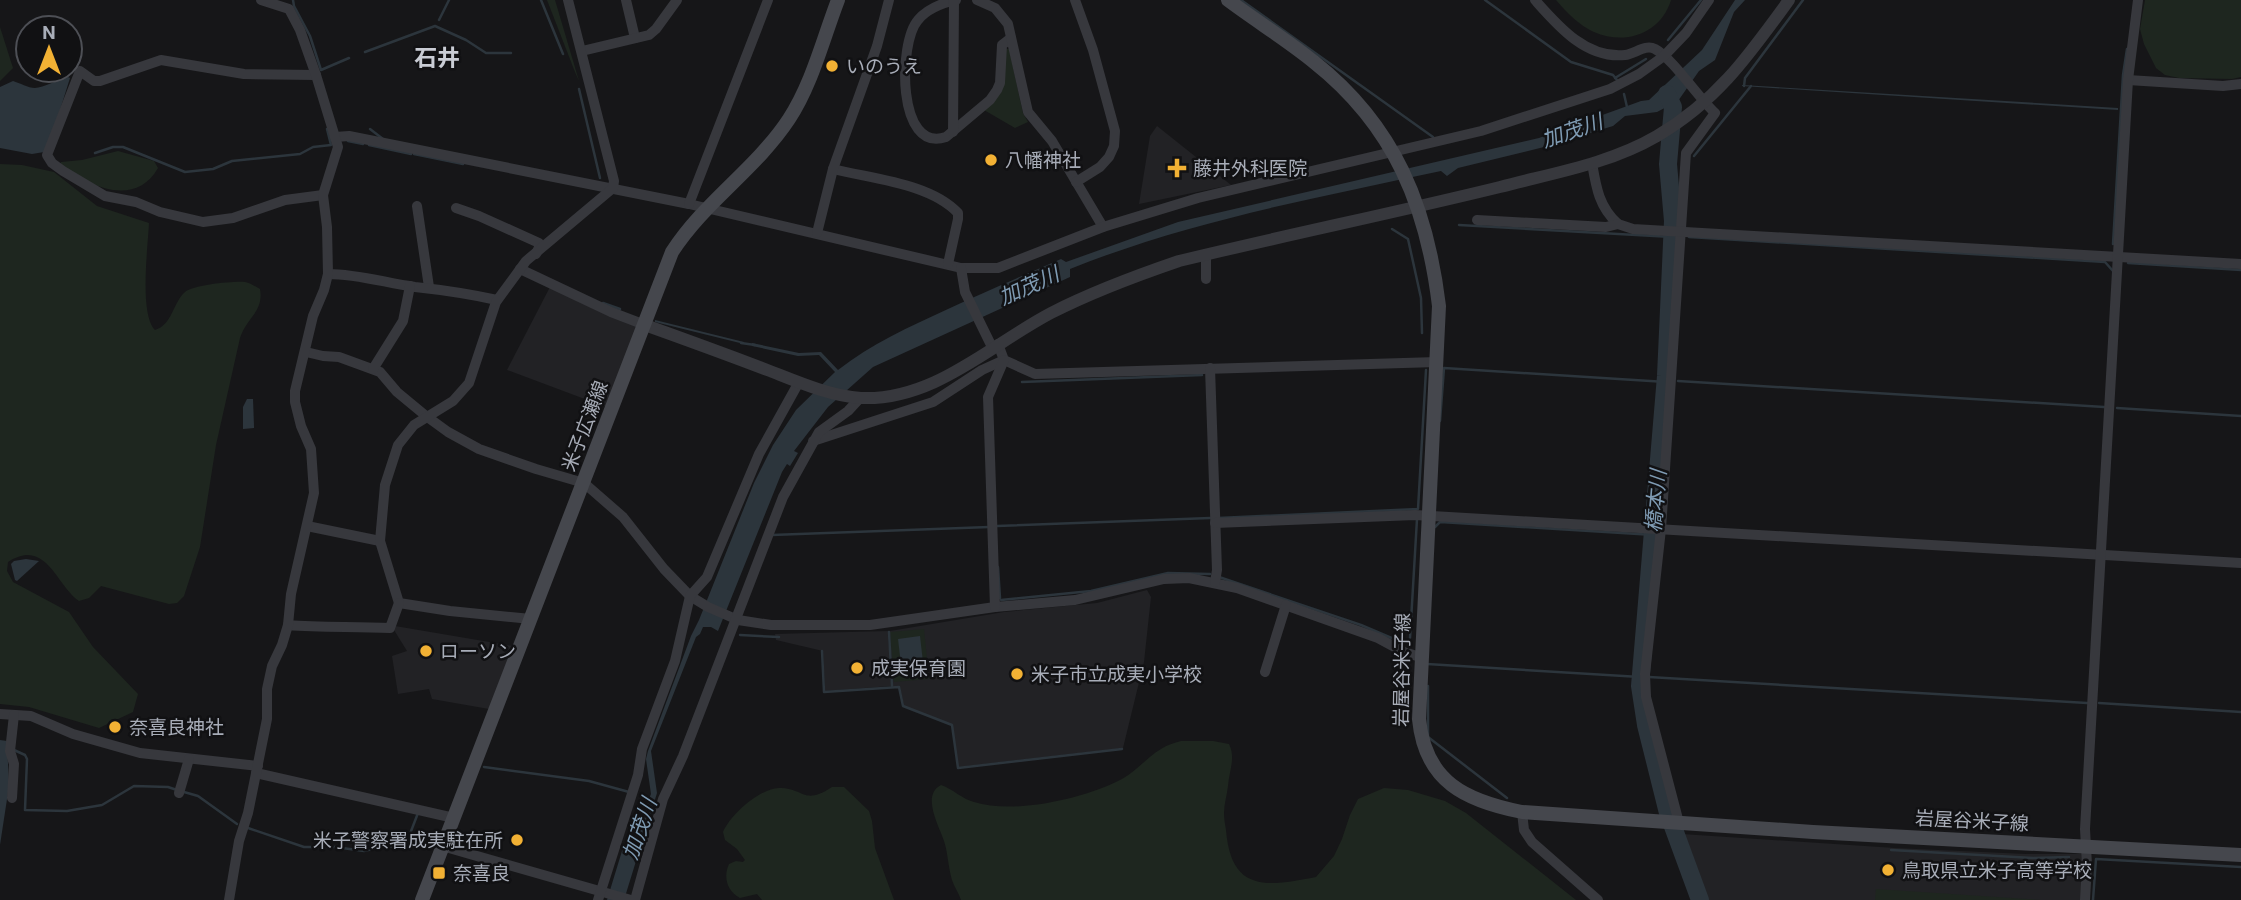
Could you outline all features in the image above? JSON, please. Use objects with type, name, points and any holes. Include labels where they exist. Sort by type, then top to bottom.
[{"type":"main road","name":"米子広瀬線","points":[[422,900],[672,252],[686,230],[773,140],[791,117],[805,88],[838,0]]},
{"type":"main road","name":"岩屋谷米子線","points":[[1228,0],[1315,63],[1340,85],[1371,121],[1395,155],[1415,200],[1434,264],[1438,306],[1419,719],[1421,739],[1428,757],[1442,776],[1465,796],[1492,806],[1522,812],[1813,832],[2241,855]]},
{"type":"street","points":[[229,900],[239,841],[267,719],[267,689],[272,666],[288,625],[291,594],[314,493],[312,449],[301,426],[295,391],[313,316],[328,274],[323,195],[338,147],[316,75],[288,5],[261,0]]},
{"type":"street","points":[[288,625],[347,629],[363,626],[390,628],[399,603],[380,541],[385,485],[391,463],[405,435],[426,416],[453,401],[469,383],[498,300],[526,261],[613,188],[614,181],[568,0]]},
{"type":"street","points":[[626,0],[635,38]]},
{"type":"street","points":[[582,51],[649,35],[677,0]]},
{"type":"street","points":[[689,204],[768,0]]},
{"type":"street","points":[[817,233],[833,169],[877,46],[889,0]]},
{"type":"street","points":[[953,132],[955,0],[933,8],[916,21],[911,31],[905,71],[909,112],[921,133],[939,140],[953,132],[990,100],[1000,83],[1002,45],[1011,38]]},
{"type":"street","points":[[977,0],[988,4],[1002,15],[1008,24],[1028,113],[1052,141],[1103,227]]},
{"type":"street","points":[[1075,0],[1093,50],[1115,131],[1114,146],[1109,157],[1100,167],[1076,182]]},
{"type":"street","points":[[1535,0],[1567,35],[1591,48],[1609,54],[1625,55],[1646,47],[1653,48],[1664,55],[1715,113],[1686,153],[1675,231],[1645,674],[1646,697],[1673,822]]},
{"type":"street","points":[[335,137],[349,136],[613,188],[961,268],[998,268],[1103,227],[1198,198],[1395,155],[1481,131],[1610,89],[1639,74],[1664,55],[1686,33],[1709,0]]},
{"type":"street","points":[[520,269],[611,312],[843,396],[882,398],[910,393],[950,375],[992,343],[1050,314],[1097,291],[1168,264],[1415,200],[1592,163],[1631,149],[1658,135],[1704,102],[1732,75],[1789,0]]},
{"type":"street","points":[[2085,900],[2085,829],[2128,80],[2138,0]]},
{"type":"street","points":[[316,75],[244,74],[161,60],[100,81],[94,81],[80,71],[47,155],[52,163],[63,171],[105,196],[203,222],[233,218],[285,200],[323,195]]},
{"type":"street","points":[[2128,80],[2223,86],[2241,84]]},
{"type":"street","points":[[1592,163],[1597,193],[1606,214],[1618,224],[1633,229],[2241,264]]},
{"type":"street","points":[[833,169],[939,196],[958,213],[948,264]]},
{"type":"street","points":[[417,206],[429,287]]},
{"type":"street","points":[[456,208],[539,243],[536,254]]},
{"type":"street","points":[[1477,220],[1606,227],[1618,224]]},
{"type":"street","points":[[1206,254],[1206,279]]},
{"type":"street","points":[[961,268],[965,292],[992,343],[1004,360],[1035,374],[1437,362]]},
{"type":"street","points":[[328,274],[354,275],[410,286],[460,291],[498,300]]},
{"type":"street","points":[[373,369],[403,321],[410,286]]},
{"type":"street","points":[[306,352],[339,356],[384,374],[397,392],[426,416],[479,449],[584,482],[623,517],[664,569],[690,596],[729,617],[771,625],[870,625],[995,607],[1074,600],[1164,579],[1189,578],[1215,582],[1286,605],[1378,638],[1420,657]]},
{"type":"street","points":[[813,441],[933,402],[982,370],[1004,360]]},
{"type":"street","points":[[995,607],[988,397],[1004,360]]},
{"type":"street","points":[[1210,368],[1217,570],[1215,582]]},
{"type":"street","points":[[601,894],[638,775],[642,749],[675,661],[690,596],[707,577],[758,454],[804,383]]},
{"type":"street","points":[[442,846],[601,894],[633,900],[663,799],[682,755],[729,617],[783,496],[819,432],[848,411],[860,398]]},
{"type":"street","points":[[1215,523],[1428,516],[2241,563]]},
{"type":"street","points":[[307,526],[380,541]]},
{"type":"street","points":[[399,603],[531,619]]},
{"type":"street","points":[[1265,673],[1286,605]]},
{"type":"street","points":[[0,714],[31,716],[73,734],[140,754],[257,770],[454,818]]},
{"type":"street","points":[[12,798],[15,764],[10,748],[15,715]]},
{"type":"street","points":[[179,793],[189,759]]},
{"type":"street","points":[[1522,812],[1523,825],[1532,842],[1598,900]]},
{"type":"shaded area","points":[[547,0],[555,0],[579,81],[575,72]]},
{"type":"shaded area","points":[[1556,0],[1671,0],[1659,21],[1651,28],[1641,34],[1618,38],[1589,29]]},
{"type":"shaded area","points":[[2145,0],[2241,0],[2241,77],[2179,78],[2165,75],[2156,68],[2140,29]]},
{"type":"shaded area","points":[[0,27],[13,68],[0,81]]},
{"type":"shaded area","points":[[1006,49],[1009,49],[1023,113],[1028,122],[1015,128],[984,110],[1001,89]]},
{"type":"shaded area","name":"藤井外科医院","points":[[1157,126],[1231,185],[1139,204],[1150,136]]},
{"type":"shaded area","points":[[118,151],[154,161],[158,168],[148,180],[137,187],[111,190],[84,180],[60,164],[61,162]]},
{"type":"shaded area","points":[[0,164],[22,165],[54,172],[97,206],[149,223],[146,295],[150,322],[155,330],[169,319],[185,292],[196,287],[245,282],[260,289],[260,303],[240,338],[216,445],[200,547],[184,596],[177,603],[169,604],[101,586],[89,598],[79,601],[41,559],[32,555],[21,556],[8,562],[7,571],[13,582],[69,612],[93,647],[138,694],[133,712],[99,728],[29,707],[0,704]]},
{"type":"shaded area","points":[[550,287],[638,324],[606,407],[507,370]]},
{"type":"shaded area","name":"米子市立成実小学校","points":[[1147,590],[1151,597],[1144,662],[1123,748],[958,767],[952,725],[904,706],[900,687],[893,686],[890,631],[1004,612],[1097,603]]},
{"type":"shaded area","points":[[395,626],[513,646],[489,709],[432,699],[429,689],[398,694],[392,656],[407,651],[394,630]]},
{"type":"shaded area","points":[[924,629],[929,679],[894,682],[890,632]]},
{"type":"shaded area","name":"成実保育園","points":[[888,631],[891,686],[825,691],[823,651],[776,640],[775,634]]},
{"type":"shaded area","points":[[1181,741],[1229,744],[1232,759],[1224,813],[1229,850],[1243,875],[1254,880],[1282,883],[1316,877],[1334,856],[1358,799],[1384,788],[1408,790],[1445,801],[1466,813],[1576,900],[961,900],[952,880],[945,846],[933,811],[932,796],[941,785],[970,801],[991,806],[1050,803],[1122,779],[1156,752]]},
{"type":"shaded area","points":[[832,787],[844,787],[869,811],[875,848],[894,900],[762,900],[757,894],[740,898],[732,892],[726,874],[729,864],[745,860],[737,849],[725,840],[723,832],[732,818],[755,798],[771,789],[788,789],[809,796]]},
{"type":"shaded area","name":"鳥取県立米子高等学校","points":[[1682,834],[1895,848],[2082,854],[2083,900],[1705,900],[1678,837]]},
{"type":"shaded area","points":[[1876,889],[2041,900],[1875,900]]},
{"type":"water","name":"加茂川","points":[[1735,0],[1745,0],[1734,12],[1715,60],[1699,71],[1678,101],[1657,112],[1625,116],[1613,126],[1544,147],[1458,168],[1447,176],[1441,171],[1347,191],[1253,212],[1161,237],[1070,269],[1070,277],[873,367],[828,407],[794,451],[798,453],[790,466],[787,464],[782,472],[718,631],[703,627],[696,637],[651,751],[657,793],[624,900],[607,900],[622,851],[632,838],[651,794],[646,759],[648,751],[691,636],[754,483],[773,445],[796,410],[835,372],[819,355],[798,356],[752,346],[752,343],[799,353],[821,352],[838,370],[905,329],[1061,259],[1066,262],[1178,222],[1539,138],[1649,100],[1702,50]]},
{"type":"water","points":[[13,81],[14,84],[38,88],[49,84],[68,84],[44,152],[32,154],[0,148],[0,87]]},
{"type":"water","points":[[1742,86],[2118,108],[2118,110]]},
{"type":"water","points":[[655,322],[744,342],[744,344]]},
{"type":"water","points":[[247,399],[253,399],[254,428],[243,429],[243,407]]},
{"type":"water","points":[[26,559],[39,561],[17,581],[11,564]]},
{"type":"water","points":[[920,636],[924,671],[902,673],[898,639]]},
{"type":"water","points":[[0,740],[7,741],[9,786],[0,845]]},
{"type":"waterway","points":[[293,0],[310,36],[321,70],[349,58]]},
{"type":"waterway","points":[[439,20],[449,0]]},
{"type":"waterway","points":[[541,0],[563,54]]},
{"type":"waterway","points":[[1241,0],[1433,137]]},
{"type":"waterway","points":[[1485,0],[1571,62],[1613,75],[1617,80]]},
{"type":"waterway","points":[[1668,40],[1701,0]]},
{"type":"waterway","points":[[1744,86],[1745,78],[1803,0]]},
{"type":"waterway","points":[[365,52],[435,26],[466,40],[486,53],[511,53]]},
{"type":"waterway","points":[[2113,244],[2123,75],[2127,49]]},
{"type":"waterway","points":[[1615,78],[1646,59]]},
{"type":"waterway","points":[[1694,156],[1751,86]]},
{"type":"waterway","points":[[579,89],[600,178]]},
{"type":"waterway","points":[[1624,94],[1627,107]]},
{"type":"waterway","name":"橋本川","points":[[1667,94],[1673,107],[1668,164],[1673,221],[1666,376],[1640,686],[1646,725],[1668,813],[1700,900]]},
{"type":"waterway","points":[[95,153],[123,147],[185,172],[213,169],[232,161],[300,154],[313,147],[331,145],[327,129]]},
{"type":"waterway","points":[[370,129],[383,139]]},
{"type":"waterway","points":[[348,141],[363,144]]},
{"type":"waterway","points":[[369,145],[411,154]]},
{"type":"waterway","points":[[414,154],[463,164]]},
{"type":"waterway","points":[[1459,225],[1672,237]]},
{"type":"waterway","points":[[1392,229],[1408,239],[1421,298],[1422,333]]},
{"type":"waterway","points":[[1689,237],[2105,262],[2113,271]]},
{"type":"waterway","points":[[2128,263],[2241,270]]},
{"type":"waterway","points":[[603,303],[620,309]]},
{"type":"waterway","points":[[741,343],[755,345]]},
{"type":"waterway","points":[[1440,421],[1444,368],[1666,382]]},
{"type":"waterway","points":[[1218,518],[1418,509],[1426,370]]},
{"type":"waterway","points":[[1022,382],[1202,375]]},
{"type":"waterway","points":[[1678,381],[2104,407]]},
{"type":"waterway","points":[[2117,408],[2241,416]]},
{"type":"waterway","points":[[997,526],[1210,518]]},
{"type":"waterway","points":[[1410,638],[1417,519]]},
{"type":"waterway","points":[[1435,527],[1440,522],[1654,535]]},
{"type":"waterway","points":[[772,535],[989,527]]},
{"type":"waterway","points":[[998,567],[1000,598]]},
{"type":"waterway","points":[[1001,600],[1091,591],[1168,573],[1210,574]]},
{"type":"waterway","points":[[1219,577],[1361,625],[1401,642]]},
{"type":"waterway","points":[[889,632],[892,686]]},
{"type":"waterway","points":[[740,635],[779,637]]},
{"type":"waterway","points":[[822,651],[824,692],[899,687],[903,706],[952,725],[958,768],[1122,749]]},
{"type":"waterway","points":[[1427,664],[1640,677]]},
{"type":"waterway","points":[[1649,677],[2087,703]]},
{"type":"waterway","points":[[1428,686],[1428,737],[1507,798]]},
{"type":"waterway","points":[[2099,703],[2241,712]]},
{"type":"waterway","points":[[14,750],[25,755],[27,759],[25,810],[67,811],[102,805],[134,786],[168,787],[177,790]]},
{"type":"waterway","name":"加茂川","points":[[484,767],[589,781],[629,792]]},
{"type":"waterway","points":[[184,792],[198,796],[237,824]]},
{"type":"waterway","points":[[248,828],[304,847],[364,851],[401,846],[408,839],[418,813]]},
{"type":"waterway","points":[[1891,850],[2033,858],[2069,857]]},
{"type":"waterway","points":[[2093,900],[2096,859],[2241,867]]},
{"type":"place","name":"いのうえ","points":[[832,66]]},
{"type":"place","name":"八幡神社","points":[[991,160]]},
{"type":"place","name":"藤井外科医院","points":[[1177,168]]},
{"type":"place","name":"ローソン","points":[[426,651]]},
{"type":"place","name":"成実保育園","points":[[857,668]]},
{"type":"place","name":"米子市立成実小学校","points":[[1017,674]]},
{"type":"place","name":"奈喜良神社","points":[[115,727]]},
{"type":"place","name":"米子警察署成実駐在所","points":[[517,840]]},
{"type":"place","name":"鳥取県立米子高等学校","points":[[1888,870]]},
{"type":"place","name":"奈喜良","points":[[439,873]]},
{"type":"district","name":"石井","points":[[437,58]]}]
